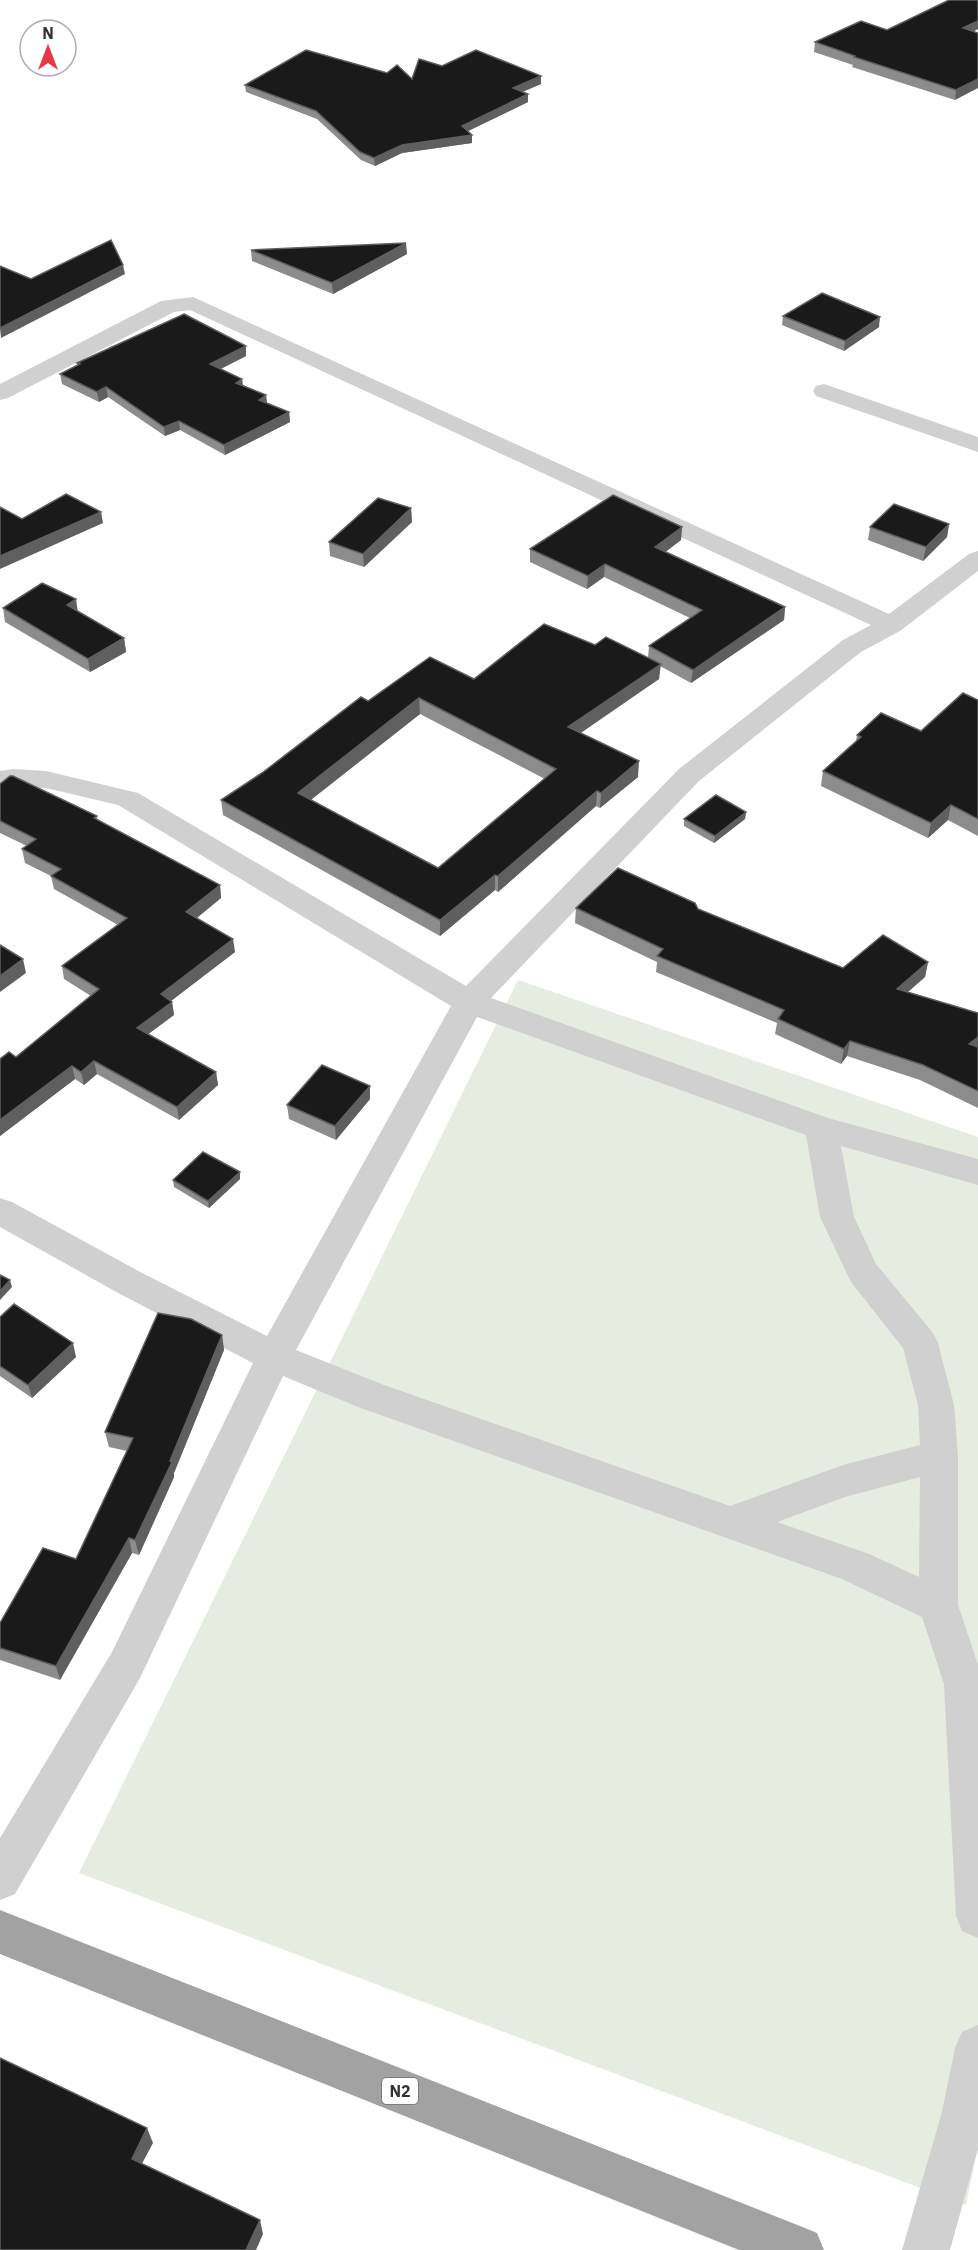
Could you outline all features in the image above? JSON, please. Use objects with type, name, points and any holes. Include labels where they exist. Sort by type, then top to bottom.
[{"type":"highway","name":"N2","points":[[0,1932],[800,2250]]},
{"type":"street","points":[[0,393],[169,306],[194,303],[891,625]]},
{"type":"street","points":[[824,392],[978,445]]},
{"type":"street","points":[[0,1879],[126,1665],[274,1357],[469,1002],[689,775],[852,646],[891,625],[978,559]]},
{"type":"street","points":[[4,769],[128,799],[469,1002],[553,1034],[821,1128],[978,1173]]},
{"type":"street","points":[[821,1128],[837,1217],[863,1272],[920,1343],[936,1405],[939,1456],[938,1605],[964,1684],[978,1916]]},
{"type":"street","points":[[0,1211],[132,1284],[274,1357],[371,1396],[734,1521],[855,1566],[938,1605]]},
{"type":"street","points":[[734,1521],[843,1481],[939,1456]]},
{"type":"street","points":[[926,2250],[965,2112],[978,2048]]},
{"type":"shaded area","points":[[518,980],[978,1137],[978,2146],[966,2205],[79,1873]]},
{"type":"building","points":[[949,0],[978,0],[978,21],[963,28],[978,33],[978,79],[956,90],[815,42],[861,21],[887,30]]},
{"type":"building","points":[[306,50],[387,73],[397,65],[412,79],[419,59],[442,66],[476,50],[541,76],[513,88],[528,94],[462,126],[472,135],[402,145],[374,158],[360,152],[316,111],[245,85]]},
{"type":"building","points":[[111,240],[123,265],[0,328],[0,266],[31,279]]},
{"type":"building","points":[[406,243],[332,283],[251,250]]},
{"type":"building","points":[[822,293],[880,317],[845,341],[783,316]]},
{"type":"building","points":[[184,314],[246,346],[210,364],[242,379],[236,383],[266,395],[259,400],[289,412],[224,445],[179,421],[164,427],[106,387],[97,392],[60,374],[80,364],[77,363]]},
{"type":"building","points":[[66,494],[101,512],[0,556],[0,507],[22,519]]},
{"type":"building","points":[[613,495],[682,527],[655,547],[785,607],[693,670],[649,646],[702,610],[605,564],[588,576],[530,549]]},
{"type":"building","points":[[378,498],[411,508],[363,554],[329,542]]},
{"type":"building","points":[[894,504],[949,524],[926,547],[870,527]]},
{"type":"building","points":[[42,583],[76,599],[67,605],[124,638],[88,659],[3,608]]},
{"type":"building","points":[[544,624],[595,645],[606,637],[661,664],[568,727],[639,761],[601,793],[597,791],[498,876],[495,875],[440,920],[221,800],[262,773],[361,697],[368,701],[430,657],[474,679]],"holes":[[[419,698],[556,769],[438,868],[298,793]]]},
{"type":"building","points":[[963,693],[978,700],[978,819],[951,805],[931,823],[823,771],[861,737],[857,735],[881,713],[921,731]]},
{"type":"building","points":[[10,776],[97,816],[94,818],[220,885],[186,912],[233,939],[161,994],[172,1002],[137,1028],[216,1072],[177,1107],[94,1061],[81,1072],[72,1066],[0,1120],[0,1059],[9,1052],[16,1057],[99,989],[62,966],[127,918],[51,876],[61,869],[22,849],[36,839],[0,821],[0,784]]},
{"type":"building","points":[[716,795],[746,812],[715,836],[684,819]]},
{"type":"building","points":[[618,868],[695,903],[698,909],[843,968],[883,935],[928,962],[897,989],[978,1013],[978,1037],[969,1044],[978,1047],[978,1091],[923,1065],[850,1041],[844,1049],[778,1019],[784,1010],[657,956],[663,949],[576,908]]},
{"type":"building","points":[[0,945],[23,959],[0,976]]},
{"type":"building","points":[[322,1065],[370,1086],[335,1126],[287,1105]]},
{"type":"building","points":[[203,1152],[240,1172],[208,1201],[173,1180]]},
{"type":"building","points":[[0,1275],[10,1280],[0,1291]]},
{"type":"building","points":[[14,1304],[73,1343],[28,1385],[0,1366],[0,1317]]},
{"type":"building","points":[[158,1313],[191,1319],[222,1335],[170,1461],[172,1462],[135,1540],[129,1538],[56,1666],[0,1648],[0,1623],[43,1548],[76,1559],[133,1438],[105,1432]]},
{"type":"building","points":[[0,2058],[147,2128],[132,2159],[260,2220],[246,2250],[0,2250]]}]
